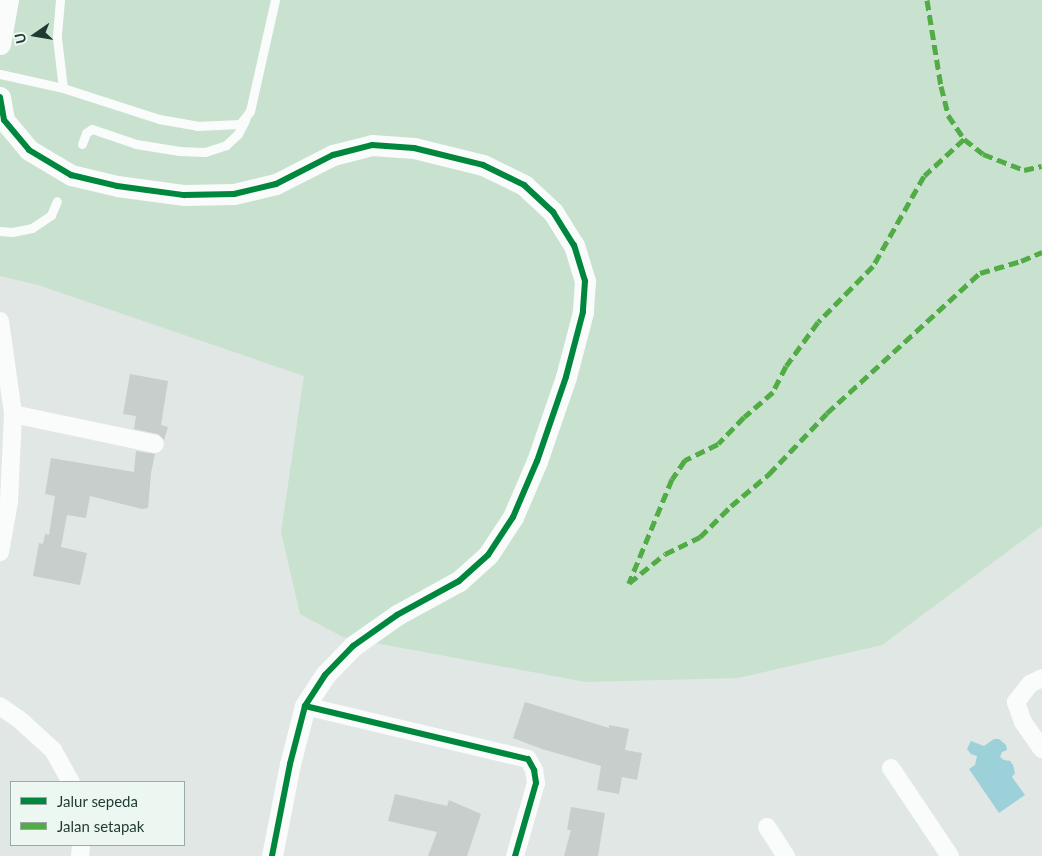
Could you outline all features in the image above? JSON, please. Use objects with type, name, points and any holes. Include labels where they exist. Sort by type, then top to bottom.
[{"type":"street","points":[[0,44],[8,0]]},
{"type":"street","points":[[0,100],[4,120],[29,150],[71,175],[117,186],[184,195],[234,194],[276,184],[333,155],[372,145],[414,148],[483,165],[524,186],[553,212],[574,245],[585,281],[583,312],[566,377],[537,461],[513,516],[488,555],[458,581],[397,615],[353,646],[326,675],[305,706],[290,764],[272,856]]},
{"type":"street","points":[[0,321],[13,414],[9,502],[0,552]]},
{"type":"street","points":[[13,414],[155,444]]},
{"type":"street","points":[[1042,678],[1030,684],[1016,702],[1023,722],[1042,749]]},
{"type":"street","points":[[0,706],[20,720],[53,750],[70,781]]},
{"type":"street","points":[[305,706],[528,759],[534,770],[536,783],[515,856]]},
{"type":"street","points":[[891,768],[950,856]]},
{"type":"street","points":[[767,827],[786,856]]},
{"type":"lane","points":[[60,0],[57,38],[63,88]]},
{"type":"lane","points":[[82,144],[86,133],[92,129],[136,144],[205,152],[226,145],[238,134],[250,110],[275,0]]},
{"type":"lane","points":[[0,74],[63,88],[159,119],[197,126],[240,124],[250,110]]},
{"type":"lane","points":[[0,231],[12,232],[32,228],[51,215],[58,201]]},
{"type":"green space","points":[[0,0],[1042,0],[1042,526],[882,645],[738,678],[586,682],[343,637],[300,614],[281,532],[304,376],[38,285],[0,276]]},
{"type":"water","points":[[994,739],[999,739],[1006,745],[1007,750],[1002,752],[1000,757],[1010,761],[1013,765],[1015,773],[1012,777],[1025,795],[999,813],[969,769],[975,765],[977,756],[971,754],[967,749],[971,741],[984,746]]},
{"type":"building","points":[[130,374],[168,381],[161,425],[168,427],[164,440],[158,434],[134,429],[136,416],[123,414]]},
{"type":"building","points":[[136,451],[155,454],[151,473],[148,508],[142,509],[90,496],[86,518],[67,515],[61,547],[87,553],[80,585],[33,576],[39,543],[43,544],[45,534],[49,535],[55,496],[45,494],[51,458],[134,472]]},
{"type":"building","points":[[525,702],[609,728],[609,725],[629,729],[625,750],[642,753],[637,780],[622,777],[619,794],[597,790],[601,766],[542,749],[513,738]]},
{"type":"building","points":[[395,794],[447,806],[449,800],[481,814],[467,856],[428,856],[437,832],[388,821]]},
{"type":"building","points":[[571,807],[605,813],[598,856],[564,856],[571,830],[567,830]]},
{"type":"marked path","points":[[927,0],[941,86],[948,115],[964,139],[983,154],[1024,170],[1042,166]]},
{"type":"marked path","points":[[964,139],[924,176],[873,266],[818,322],[786,366],[773,392],[744,417],[718,444],[685,460],[672,479],[629,583],[665,554],[700,537],[731,506],[769,474],[827,413],[980,273],[1021,261],[1042,252]]},
{"type":"cycle path","points":[[0,97],[4,120],[29,150],[71,175],[117,186],[184,195],[234,194],[276,184],[333,155],[372,145],[414,148],[483,165],[524,185],[553,212],[574,245],[585,281],[583,312],[566,377],[537,461],[513,517],[488,555],[459,581],[397,615],[353,646],[325,675],[305,706],[290,764],[272,856]]},
{"type":"cycle path","points":[[305,706],[528,759],[534,770],[536,783],[515,856]]}]
